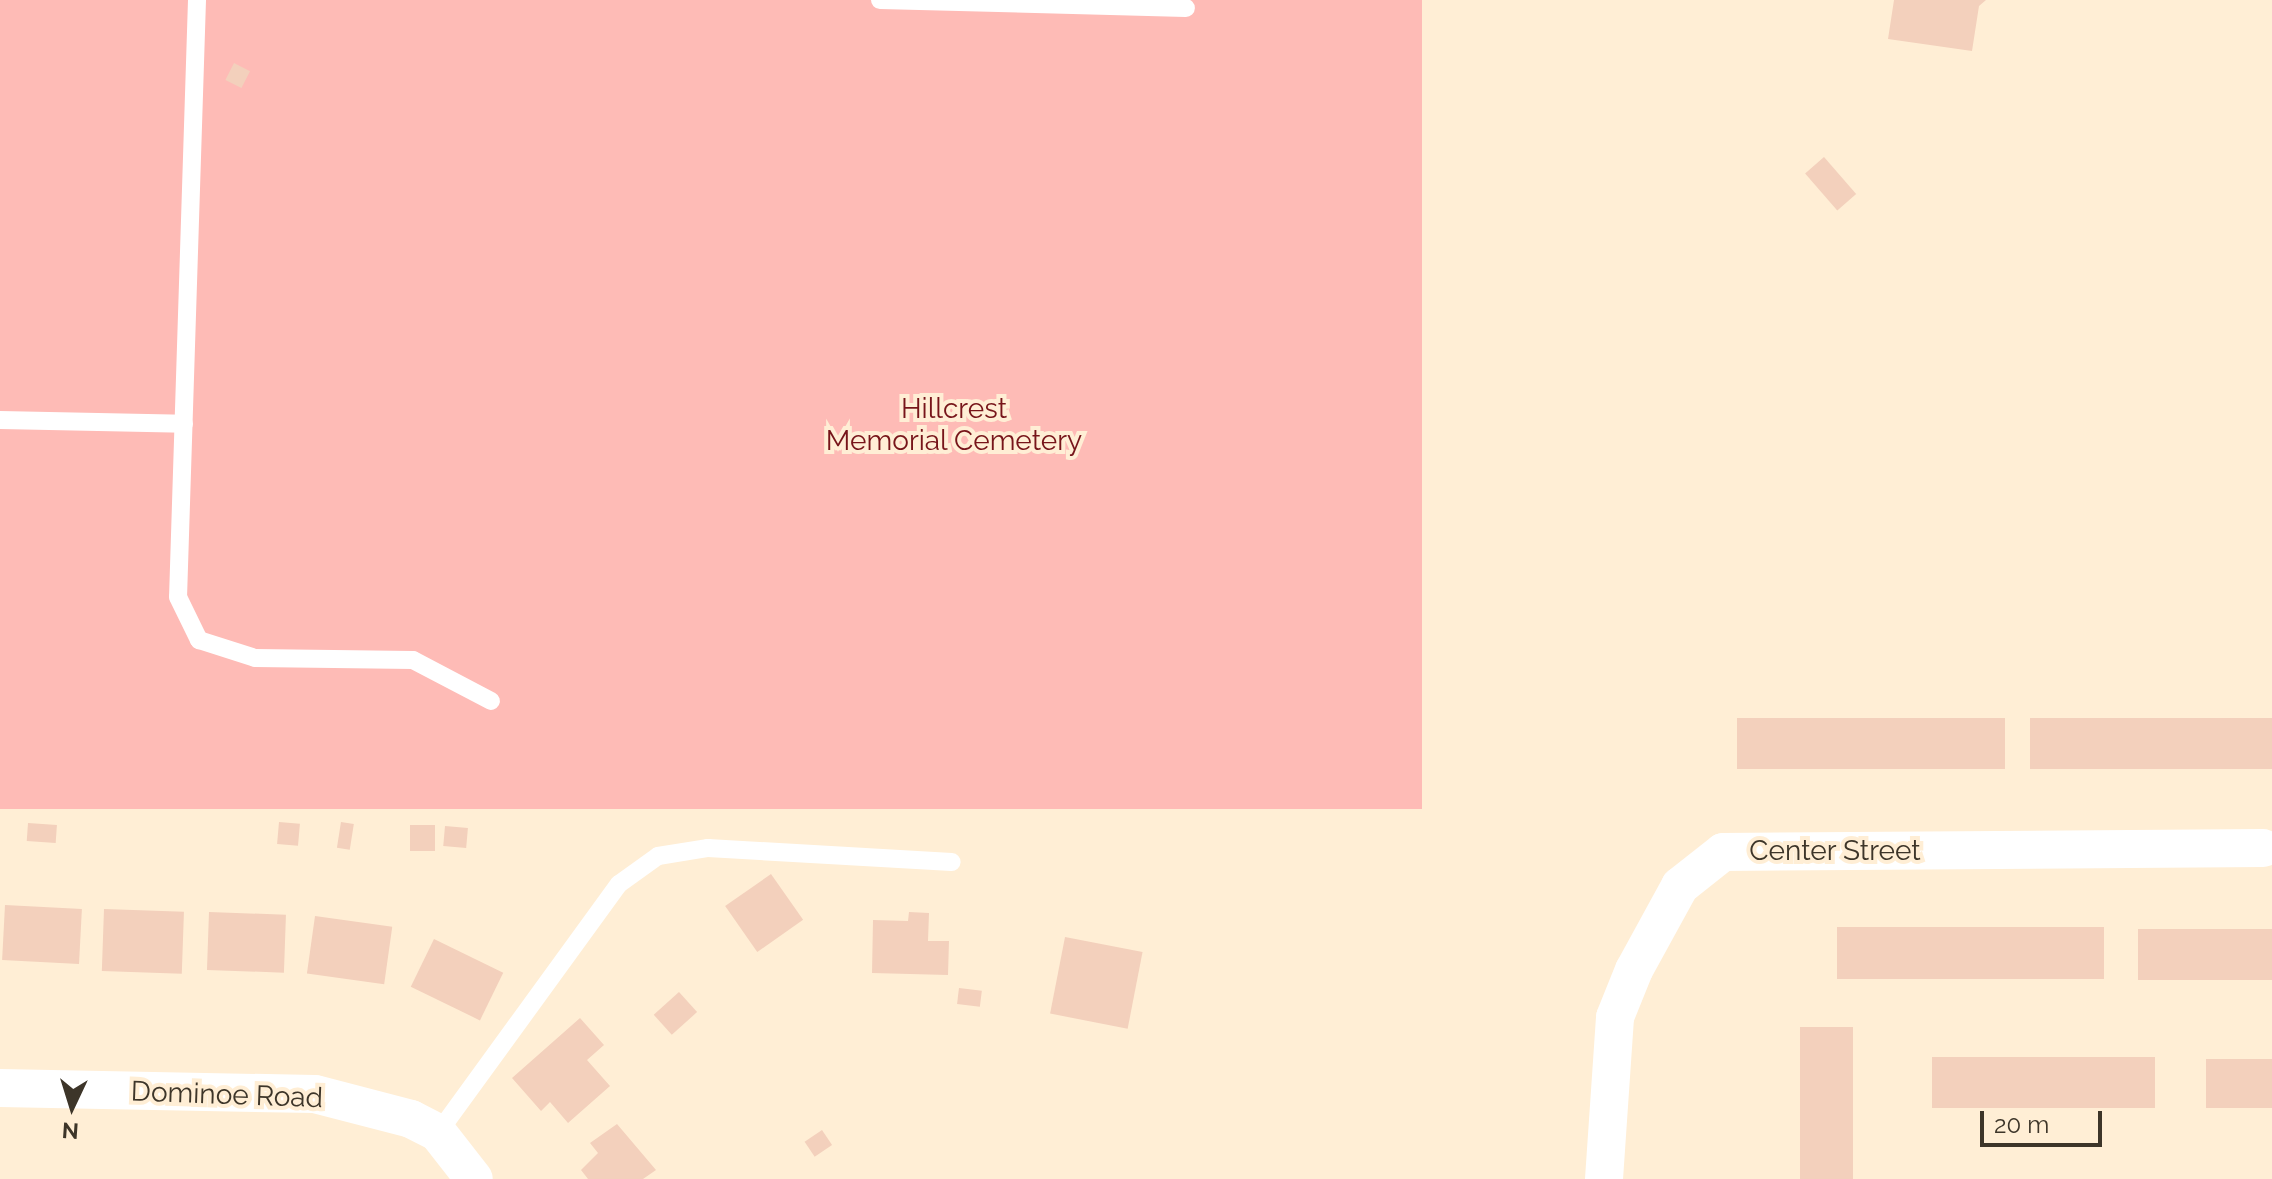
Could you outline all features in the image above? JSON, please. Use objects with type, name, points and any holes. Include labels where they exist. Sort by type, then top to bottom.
[{"type":"street","name":"Center Street","points":[[1604,1179],[1615,1017],[1634,970],[1680,886],[1723,852],[2263,848]]},
{"type":"street","name":"Dominoe Road","points":[[0,1088],[315,1094],[411,1119],[438,1133],[474,1179]]},
{"type":"lane","points":[[197,0],[178,597],[199,640],[255,658],[413,660],[491,701]]},
{"type":"lane","points":[[880,0],[1186,8]]},
{"type":"lane","points":[[0,420],[184,424]]},
{"type":"lane","points":[[438,1133],[619,884],[658,856],[708,848],[952,862]]},
{"type":"green space","name":"Hillcrest Memorial Cemetery","points":[[0,0],[1422,0],[1422,809],[0,809]]},
{"type":"building","points":[[1894,0],[1986,0],[1979,6],[1972,51],[1888,39]]},
{"type":"building","points":[[234,63],[250,71],[241,88],[225,80]]},
{"type":"building","points":[[1824,157],[1856,194],[1837,210],[1805,173]]},
{"type":"building","points":[[1737,718],[2005,718],[2005,769],[1737,769]]},
{"type":"building","points":[[2030,718],[2272,718],[2272,769],[2030,769]]},
{"type":"building","points":[[279,822],[300,824],[298,846],[277,844]]},
{"type":"building","points":[[341,822],[354,824],[350,850],[337,848]]},
{"type":"building","points":[[28,823],[57,825],[56,843],[27,841]]},
{"type":"building","points":[[410,825],[435,825],[435,851],[410,851]]},
{"type":"building","points":[[445,826],[468,828],[466,848],[443,846]]},
{"type":"building","points":[[771,874],[803,920],[757,952],[725,906]]},
{"type":"building","points":[[5,905],[82,909],[79,964],[2,960]]},
{"type":"building","points":[[104,909],[184,912],[182,974],[102,971]]},
{"type":"building","points":[[209,912],[286,915],[284,973],[207,970]]},
{"type":"building","points":[[909,912],[929,913],[928,941],[949,941],[948,975],[872,973],[873,920],[908,921]]},
{"type":"building","points":[[315,916],[392,927],[384,984],[307,973]]},
{"type":"building","points":[[1837,927],[2104,927],[2104,979],[1837,979]]},
{"type":"building","points":[[2138,929],[2272,929],[2272,980],[2138,980]]},
{"type":"building","points":[[1065,937],[1143,952],[1128,1029],[1050,1014]]},
{"type":"building","points":[[434,939],[503,973],[480,1020],[411,987]]},
{"type":"building","points":[[959,988],[982,991],[980,1007],[957,1004]]},
{"type":"building","points":[[679,992],[697,1012],[672,1035],[654,1015]]},
{"type":"building","points":[[580,1018],[604,1045],[587,1060],[610,1086],[568,1123],[550,1102],[541,1111],[512,1078]]},
{"type":"building","points":[[1800,1027],[1853,1027],[1853,1179],[1800,1179]]},
{"type":"building","points":[[1932,1057],[2155,1057],[2155,1108],[1932,1108]]},
{"type":"building","points":[[2206,1059],[2272,1059],[2272,1108],[2206,1108]]},
{"type":"building","points":[[617,1124],[656,1170],[643,1179],[588,1179],[581,1170],[598,1153],[590,1143]]},
{"type":"building","points":[[822,1130],[832,1145],[815,1157],[805,1142]]}]
